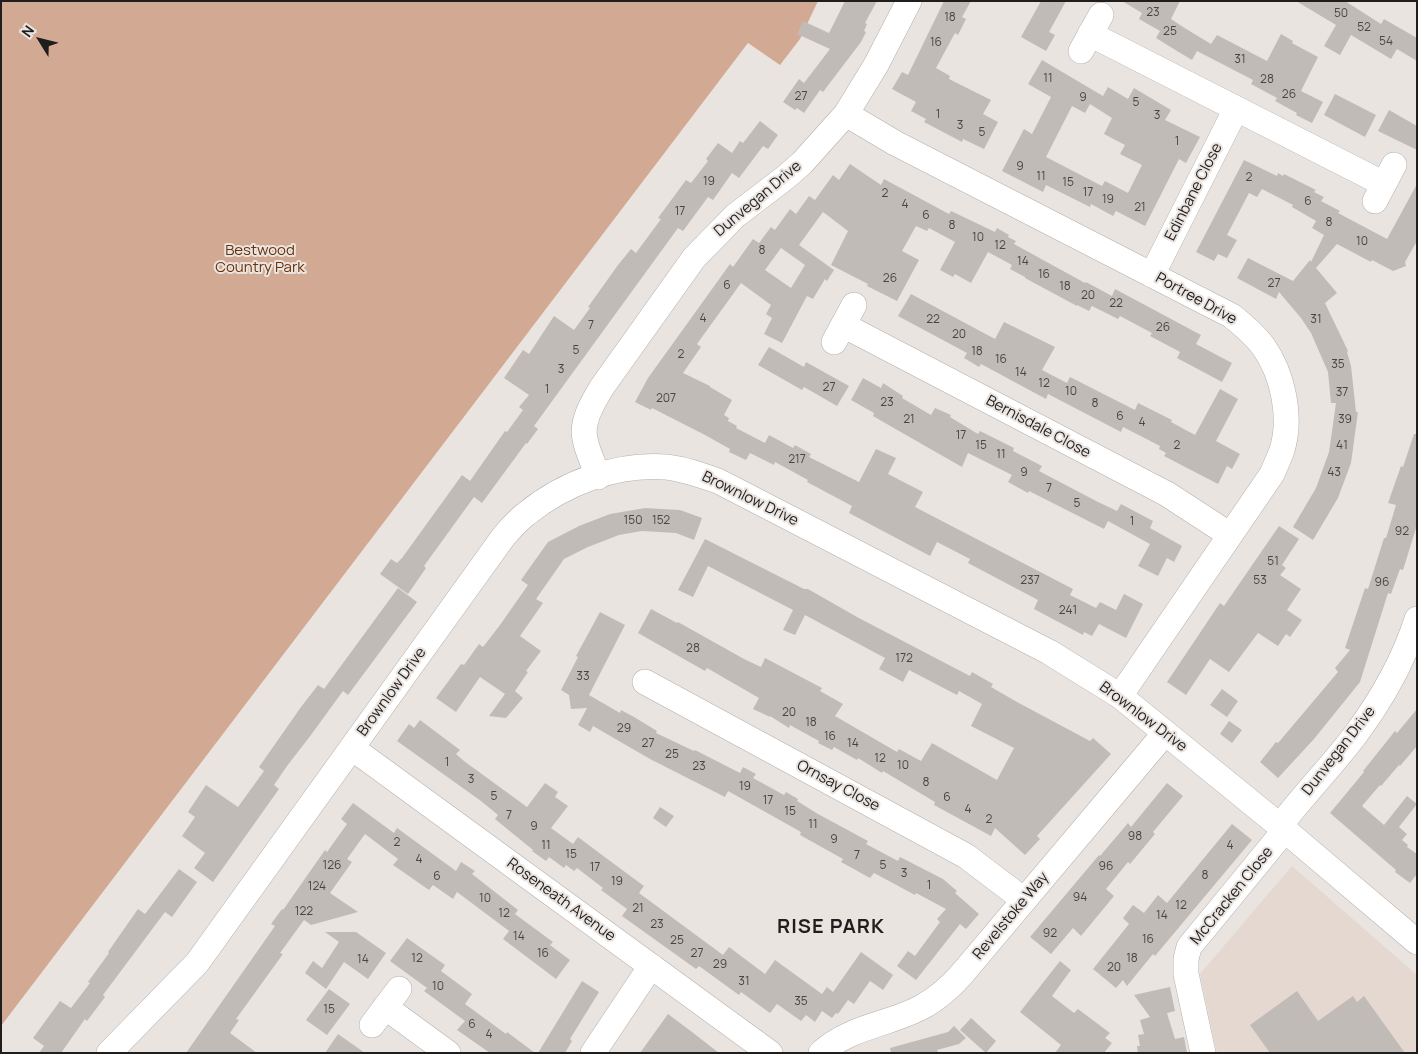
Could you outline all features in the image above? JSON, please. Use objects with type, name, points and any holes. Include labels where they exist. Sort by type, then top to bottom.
[{"type":"street","name":"Dunvegan Drive","points":[[598,476],[584,438],[585,425],[594,399],[694,258],[735,216],[802,163],[846,114],[876,65],[910,1]]},
{"type":"street","points":[[1091,33],[1384,184]]},
{"type":"street","name":"Edinbane Close","points":[[1152,275],[1236,109]]},
{"type":"street","name":"Portree Drive","points":[[846,114],[895,143],[1232,316],[1250,330],[1263,346],[1274,365],[1280,383],[1286,421],[1282,451],[1272,474],[1120,696]]},
{"type":"street","name":"Bernisdale Close","points":[[844,324],[1167,494],[1230,535]]},
{"type":"street","name":"Brownlow Drive","points":[[110,1053],[197,963],[504,536],[525,514],[546,500],[582,482],[619,470],[641,468],[666,467],[691,471],[718,481],[1049,652],[1120,696],[1282,828],[1417,942]]},
{"type":"street","name":"Dunvegan Drive","points":[[1282,828],[1372,711],[1388,686],[1417,619]]},
{"type":"street","name":"Ornsay Close","points":[[645,682],[966,856],[1024,900]]},
{"type":"street","name":"Revelstoke Way","points":[[821,1053],[853,1032],[919,1008],[934,1000],[956,981],[1165,733]]},
{"type":"street","name":"Roseneath Avenue","points":[[352,748],[770,1053]]},
{"type":"street","name":"McCracken Close","points":[[1203,1053],[1186,974],[1186,959],[1189,947],[1282,828]]},
{"type":"street","points":[[593,1053],[651,966]]},
{"type":"street","points":[[385,1007],[448,1053]]},
{"type":"shaded area","points":[[1292,866],[1417,975],[1417,1053],[1217,1053],[1200,974]]},
{"type":"green space","name":"Bestwood Country Park","points":[[1,1],[818,1],[800,39],[780,65],[748,43],[1,1026]]},
{"type":"building","points":[[845,1],[877,1],[865,23],[867,24],[864,31],[866,32],[861,42],[823,92],[820,90],[804,113],[797,108],[795,110],[783,102],[799,79],[804,83],[830,49],[797,34],[803,21],[829,33]]},
{"type":"building","points":[[944,1],[971,1],[962,17],[966,19],[958,35],[955,33],[936,68],[950,76],[949,79],[991,100],[983,114],[998,122],[984,149],[963,139],[962,142],[924,122],[926,119],[911,111],[916,102],[892,89],[902,72],[908,75]]},
{"type":"building","points":[[1041,1],[1066,1],[1049,32],[1055,35],[1046,51],[1021,37]]},
{"type":"building","points":[[1122,1],[1180,1],[1171,19],[1211,44],[1217,35],[1267,61],[1281,34],[1293,41],[1292,43],[1318,57],[1301,91],[1323,102],[1312,123],[1275,101],[1277,98],[1251,84],[1253,80],[1197,51],[1192,60],[1156,38],[1160,31],[1139,19],[1142,13]]},
{"type":"building","points":[[1296,1],[1345,1],[1381,24],[1384,19],[1417,38],[1417,61],[1397,49],[1391,59],[1351,35],[1340,55],[1324,46],[1336,25]]},
{"type":"building","points":[[1042,60],[1103,96],[1108,87],[1128,99],[1134,88],[1171,110],[1165,120],[1200,137],[1186,163],[1179,159],[1145,226],[1116,211],[1113,216],[1091,204],[1090,207],[1046,185],[1043,192],[1002,171],[1024,129],[1032,134],[1051,97],[1028,84]],"holes":[[[1090,104],[1112,118],[1104,134],[1125,145],[1120,154],[1142,165],[1128,193],[1105,181],[1102,186],[1046,157],[1072,106],[1085,113]]]},
{"type":"building","points":[[1335,94],[1376,115],[1365,137],[1324,115]]},
{"type":"building","points":[[1389,110],[1417,126],[1417,150],[1378,131]]},
{"type":"building","points":[[760,121],[778,135],[768,149],[763,146],[739,178],[732,173],[713,200],[708,197],[683,231],[678,228],[534,426],[538,429],[527,444],[482,503],[474,497],[424,566],[426,568],[408,594],[380,574],[391,559],[397,563],[402,558],[462,475],[470,481],[505,431],[507,432],[523,410],[519,407],[529,395],[504,378],[523,350],[529,354],[554,316],[574,330],[618,265],[631,249],[636,253],[661,219],[658,218],[686,180],[691,183],[708,161],[706,159],[718,143],[732,153],[740,141],[743,143]]},
{"type":"building","points":[[1244,160],[1277,176],[1278,173],[1283,176],[1284,174],[1316,190],[1314,192],[1324,197],[1321,201],[1340,211],[1338,213],[1387,239],[1417,184],[1417,241],[1405,262],[1406,266],[1393,271],[1337,244],[1316,268],[1337,293],[1325,303],[1348,351],[1356,412],[1358,412],[1351,463],[1338,498],[1313,540],[1293,527],[1316,488],[1329,452],[1336,403],[1331,403],[1328,372],[1311,333],[1279,292],[1276,299],[1237,278],[1248,258],[1293,281],[1310,260],[1311,262],[1324,235],[1312,228],[1316,221],[1292,207],[1293,205],[1262,189],[1257,197],[1249,193],[1227,235],[1237,240],[1227,258],[1218,254],[1214,261],[1196,252]]},
{"type":"building","points":[[850,164],[881,185],[884,179],[949,214],[951,211],[995,232],[997,228],[1016,241],[1014,244],[1085,283],[1112,296],[1115,289],[1201,335],[1196,344],[1232,363],[1222,382],[1177,358],[1180,352],[1150,336],[1152,333],[1120,316],[1118,319],[1092,306],[1089,311],[1077,306],[1010,269],[1012,265],[988,252],[971,283],[955,274],[953,277],[940,270],[955,242],[929,228],[927,231],[916,226],[902,251],[919,260],[897,301],[831,265],[848,231],[823,212],[799,245],[834,270],[827,281],[825,279],[813,299],[807,296],[782,343],[764,334],[772,318],[766,314],[771,305],[741,283],[697,344],[701,347],[683,373],[710,386],[732,400],[724,415],[729,418],[728,421],[737,426],[736,428],[765,443],[769,435],[793,448],[795,445],[811,454],[809,457],[859,482],[876,449],[896,458],[888,474],[923,492],[915,507],[1073,589],[1070,595],[1096,608],[1100,602],[1116,610],[1124,594],[1143,604],[1126,638],[1099,624],[1092,636],[1084,632],[1083,635],[1034,609],[1038,600],[968,563],[970,559],[937,542],[930,556],[849,513],[852,506],[775,462],[774,465],[750,453],[746,460],[729,452],[730,449],[705,435],[652,408],[651,410],[635,402],[648,378],[730,264],[733,267],[753,239],[759,243],[771,227],[775,230],[790,209],[796,214],[809,196],[815,200],[833,175],[839,180]],"holes":[[[781,248],[805,265],[791,288],[765,270]]]},
{"type":"building","points":[[911,294],[995,339],[1004,322],[1055,347],[1042,370],[1067,383],[1070,377],[1135,410],[1138,403],[1172,420],[1171,422],[1195,435],[1220,389],[1238,399],[1216,441],[1240,454],[1232,469],[1227,466],[1218,484],[1164,456],[1166,453],[1159,449],[1160,446],[1123,427],[1121,432],[1048,394],[1046,399],[981,364],[979,367],[964,358],[967,353],[898,316]]},
{"type":"building","points":[[769,347],[804,367],[806,362],[849,386],[837,406],[804,387],[802,390],[758,365]]},
{"type":"building","points":[[863,378],[881,388],[883,383],[903,396],[902,398],[931,415],[935,408],[951,415],[950,417],[978,434],[980,431],[1014,448],[1013,451],[1042,466],[1039,471],[1098,502],[1117,511],[1121,504],[1153,521],[1150,528],[1182,546],[1174,562],[1167,558],[1158,576],[1138,566],[1150,544],[1108,521],[1104,529],[1029,491],[1028,493],[1008,482],[1012,475],[968,453],[962,467],[873,416],[874,413],[851,400]]},
{"type":"building","points":[[1414,434],[1417,434],[1417,525],[1403,570],[1400,569],[1391,594],[1388,593],[1360,682],[1314,739],[1278,778],[1260,762],[1338,672],[1335,668],[1350,650],[1345,648],[1365,588],[1368,589],[1384,538],[1386,538],[1396,505],[1388,503]]},
{"type":"building","points":[[645,508],[680,510],[702,518],[694,540],[676,533],[642,531],[619,535],[564,559],[536,599],[543,603],[520,636],[541,651],[526,671],[528,672],[515,691],[523,698],[506,718],[489,716],[505,694],[480,677],[456,712],[436,698],[461,664],[464,665],[479,644],[483,647],[500,625],[528,585],[521,580],[548,542],[579,526],[610,514]]},
{"type":"building","points":[[1279,526],[1299,539],[1282,565],[1286,568],[1280,575],[1301,589],[1287,610],[1302,620],[1290,637],[1286,634],[1278,646],[1258,633],[1229,672],[1210,659],[1186,695],[1167,682],[1220,603],[1224,606]]},
{"type":"building","points":[[705,539],[804,589],[808,589],[970,676],[972,672],[993,684],[991,687],[1017,702],[1090,741],[1093,738],[1111,754],[1037,836],[1040,839],[1025,855],[995,828],[991,836],[934,805],[935,802],[883,771],[882,773],[858,758],[857,760],[834,747],[832,750],[790,725],[789,728],[770,716],[753,709],[759,698],[707,668],[705,671],[638,633],[651,609],[761,667],[765,658],[822,688],[820,691],[843,704],[835,716],[897,752],[899,749],[921,761],[932,743],[997,780],[1014,748],[971,726],[982,704],[959,691],[957,695],[909,670],[903,682],[879,669],[885,658],[805,615],[795,635],[783,630],[793,610],[708,566],[693,597],[678,590]]},
{"type":"building","points":[[398,588],[417,602],[348,695],[343,691],[287,766],[274,785],[279,789],[213,882],[194,868],[205,853],[182,836],[195,817],[188,812],[206,785],[238,807],[264,771],[259,767],[301,707],[318,685],[324,689]]},
{"type":"building","points":[[600,612],[625,625],[589,695],[620,713],[621,710],[634,717],[657,731],[656,733],[740,773],[743,767],[756,774],[753,778],[784,795],[786,792],[798,799],[797,801],[818,814],[868,841],[866,844],[898,861],[900,857],[943,879],[957,891],[955,893],[979,914],[966,929],[960,924],[916,980],[897,966],[908,951],[915,956],[940,922],[937,919],[946,909],[874,873],[870,878],[841,862],[843,859],[800,835],[801,832],[728,791],[725,797],[650,759],[593,726],[590,732],[578,725],[587,708],[571,709],[569,695],[561,690],[578,657],[576,656]]},
{"type":"building","points":[[1222,689],[1238,701],[1227,717],[1210,705]]},
{"type":"building","points":[[1417,709],[1417,746],[1362,806],[1384,825],[1407,796],[1417,804],[1399,827],[1407,834],[1402,840],[1408,845],[1407,847],[1417,854],[1417,874],[1410,883],[1395,872],[1396,870],[1330,813],[1395,731],[1397,733]]},
{"type":"building","points":[[420,720],[460,750],[456,754],[464,761],[527,807],[545,783],[558,792],[555,797],[568,806],[551,828],[573,844],[578,837],[644,886],[639,893],[723,955],[729,947],[765,974],[775,960],[822,994],[827,987],[833,992],[861,952],[893,975],[883,990],[870,981],[854,1004],[848,1000],[838,1014],[836,1013],[832,1018],[822,1011],[815,1022],[806,1015],[801,1021],[777,1004],[770,1013],[741,992],[739,995],[699,966],[696,969],[622,916],[627,909],[601,890],[603,888],[577,868],[574,871],[566,865],[564,868],[549,857],[546,861],[532,851],[495,819],[498,815],[481,801],[397,741],[409,724],[414,728]]},
{"type":"building","points":[[1229,721],[1242,730],[1232,743],[1220,734]]},
{"type":"building","points":[[1167,783],[1183,796],[1153,832],[1155,834],[1130,864],[1128,862],[1106,889],[1114,896],[1081,936],[1073,928],[1051,954],[1030,937],[1099,855],[1128,823],[1131,827]]},
{"type":"building","points":[[353,803],[394,833],[397,828],[456,871],[461,862],[475,871],[472,874],[518,910],[515,914],[553,942],[550,945],[570,960],[556,979],[503,939],[509,931],[457,892],[453,899],[433,885],[429,890],[393,865],[398,859],[365,834],[347,859],[352,862],[330,893],[358,912],[311,925],[304,920],[280,953],[283,954],[236,1019],[239,1020],[230,1033],[257,1053],[186,1053],[275,926],[271,924],[325,850],[327,852],[347,824],[341,819]]},
{"type":"building","points":[[660,807],[674,816],[666,827],[653,818]]},
{"type":"building","points":[[1232,824],[1252,840],[1155,956],[1153,954],[1127,986],[1123,980],[1116,988],[1093,969],[1129,924],[1123,918],[1133,905],[1144,913],[1158,895],[1167,903]]},
{"type":"building","points":[[179,869],[197,882],[172,917],[165,912],[103,995],[105,997],[87,1021],[85,1019],[61,1053],[39,1053],[44,1046],[33,1038],[60,1001],[71,1008],[90,983],[88,982],[138,909],[145,914]]},
{"type":"building","points":[[325,932],[356,932],[386,953],[368,979],[344,962],[326,989],[305,973],[313,961],[322,968],[339,942]]},
{"type":"building","points":[[407,938],[445,965],[441,971],[472,994],[465,1004],[535,1053],[490,1053],[457,1030],[465,1021],[424,991],[427,988],[390,961]]},
{"type":"building","points":[[1060,961],[1071,970],[1052,996],[1074,1013],[1078,1009],[1110,1033],[1105,1038],[1112,1043],[1104,1053],[1055,1053],[1061,1045],[1020,1012]]},
{"type":"building","points":[[582,981],[599,992],[570,1039],[572,1041],[565,1053],[538,1053]]},
{"type":"building","points":[[1170,987],[1175,1011],[1167,1013],[1175,1039],[1184,1037],[1187,1053],[1138,1053],[1137,1046],[1140,1046],[1138,1035],[1144,1034],[1140,1020],[1150,1017],[1134,995]]},
{"type":"building","points":[[329,989],[350,1004],[327,1035],[306,1020]]},
{"type":"building","points":[[1297,991],[1318,1021],[1353,996],[1357,1002],[1364,996],[1405,1053],[1270,1053],[1250,1025]]},
{"type":"building","points":[[668,1014],[692,1032],[719,1053],[640,1053]]},
{"type":"building","points":[[971,1018],[996,1041],[986,1053],[960,1030]]},
{"type":"building","points":[[954,1026],[966,1038],[959,1044],[937,1050],[938,1053],[891,1053],[890,1048],[948,1032]]},
{"type":"building","points":[[338,1034],[365,1053],[325,1053]]},
{"type":"district","name":"RISE PARK","points":[[831,927]]}]
